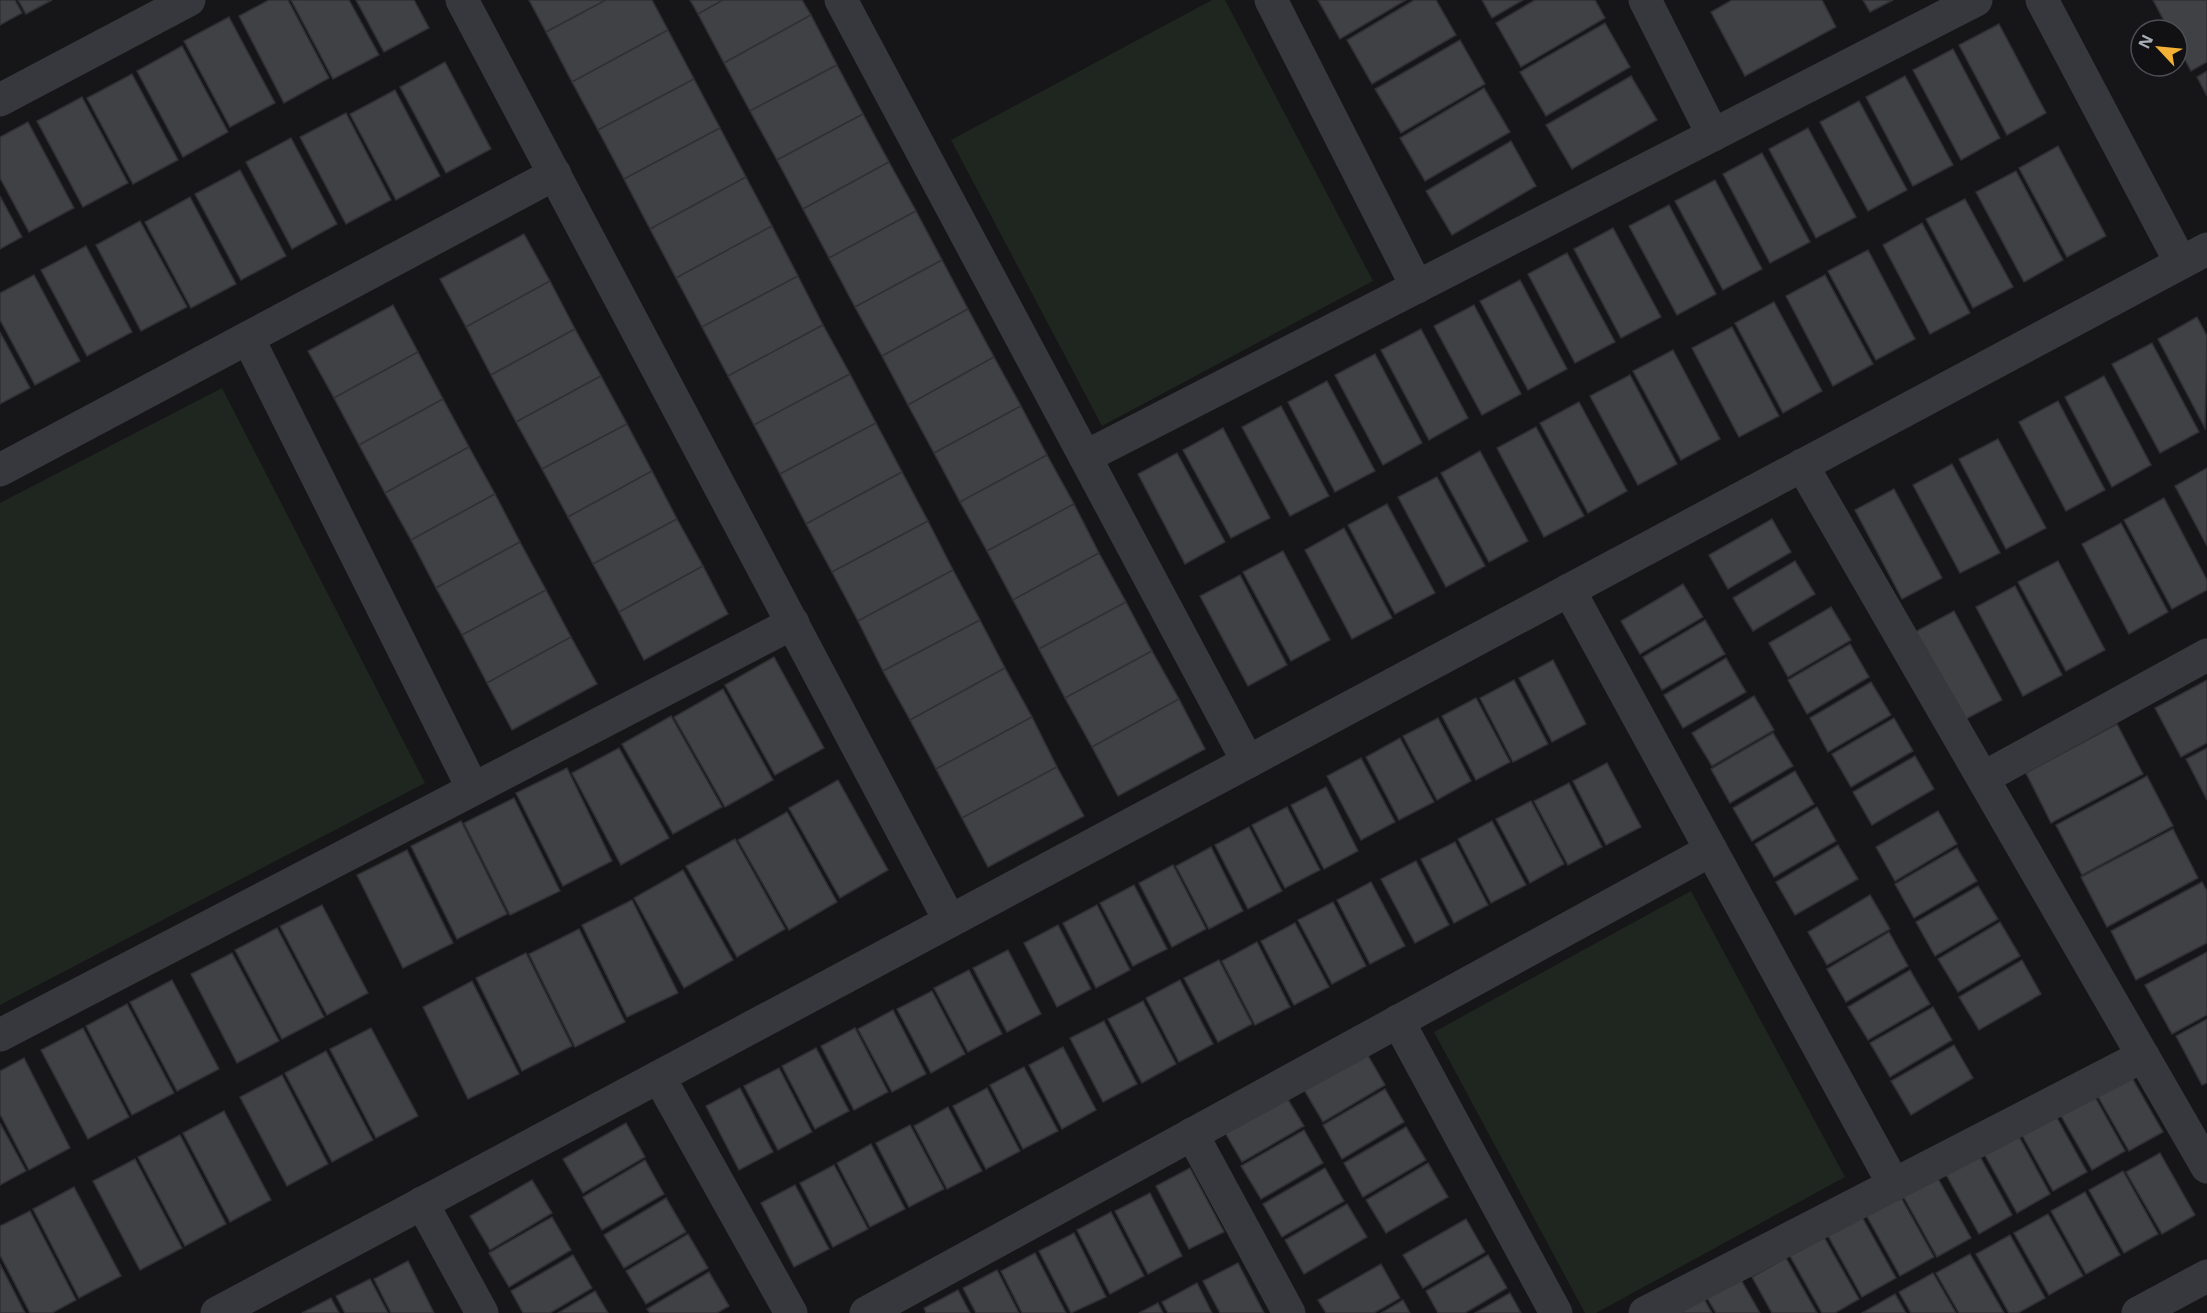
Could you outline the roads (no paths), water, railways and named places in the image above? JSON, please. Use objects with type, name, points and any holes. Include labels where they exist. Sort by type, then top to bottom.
[{"type":"street","points":[[0,100],[189,0]]},
{"type":"street","points":[[462,0],[950,921]]},
{"type":"street","points":[[841,0],[1248,762]]},
{"type":"street","points":[[1271,0],[1417,287]]},
{"type":"street","points":[[1645,0],[1713,135]]},
{"type":"street","points":[[1085,457],[1976,0]]},
{"type":"street","points":[[217,1313],[2194,256],[2042,0]]},
{"type":"street","points":[[0,470],[555,174]]},
{"type":"street","points":[[248,338],[473,789]]},
{"type":"street","points":[[1802,465],[2207,1167]]},
{"type":"street","points":[[1569,590],[1894,1185]]},
{"type":"street","points":[[0,1035],[793,623]]},
{"type":"street","points":[[1983,778],[2207,655]]},
{"type":"street","points":[[866,1313],[1711,850]]},
{"type":"street","points":[[1398,1021],[1556,1313]]},
{"type":"street","points":[[1646,1313],[2143,1056]]},
{"type":"street","points":[[659,1077],[791,1313]]},
{"type":"street","points":[[1192,1134],[1289,1313]]},
{"type":"street","points":[[422,1203],[482,1313]]},
{"type":"street","points":[[2138,1313],[2207,1276]]}]
